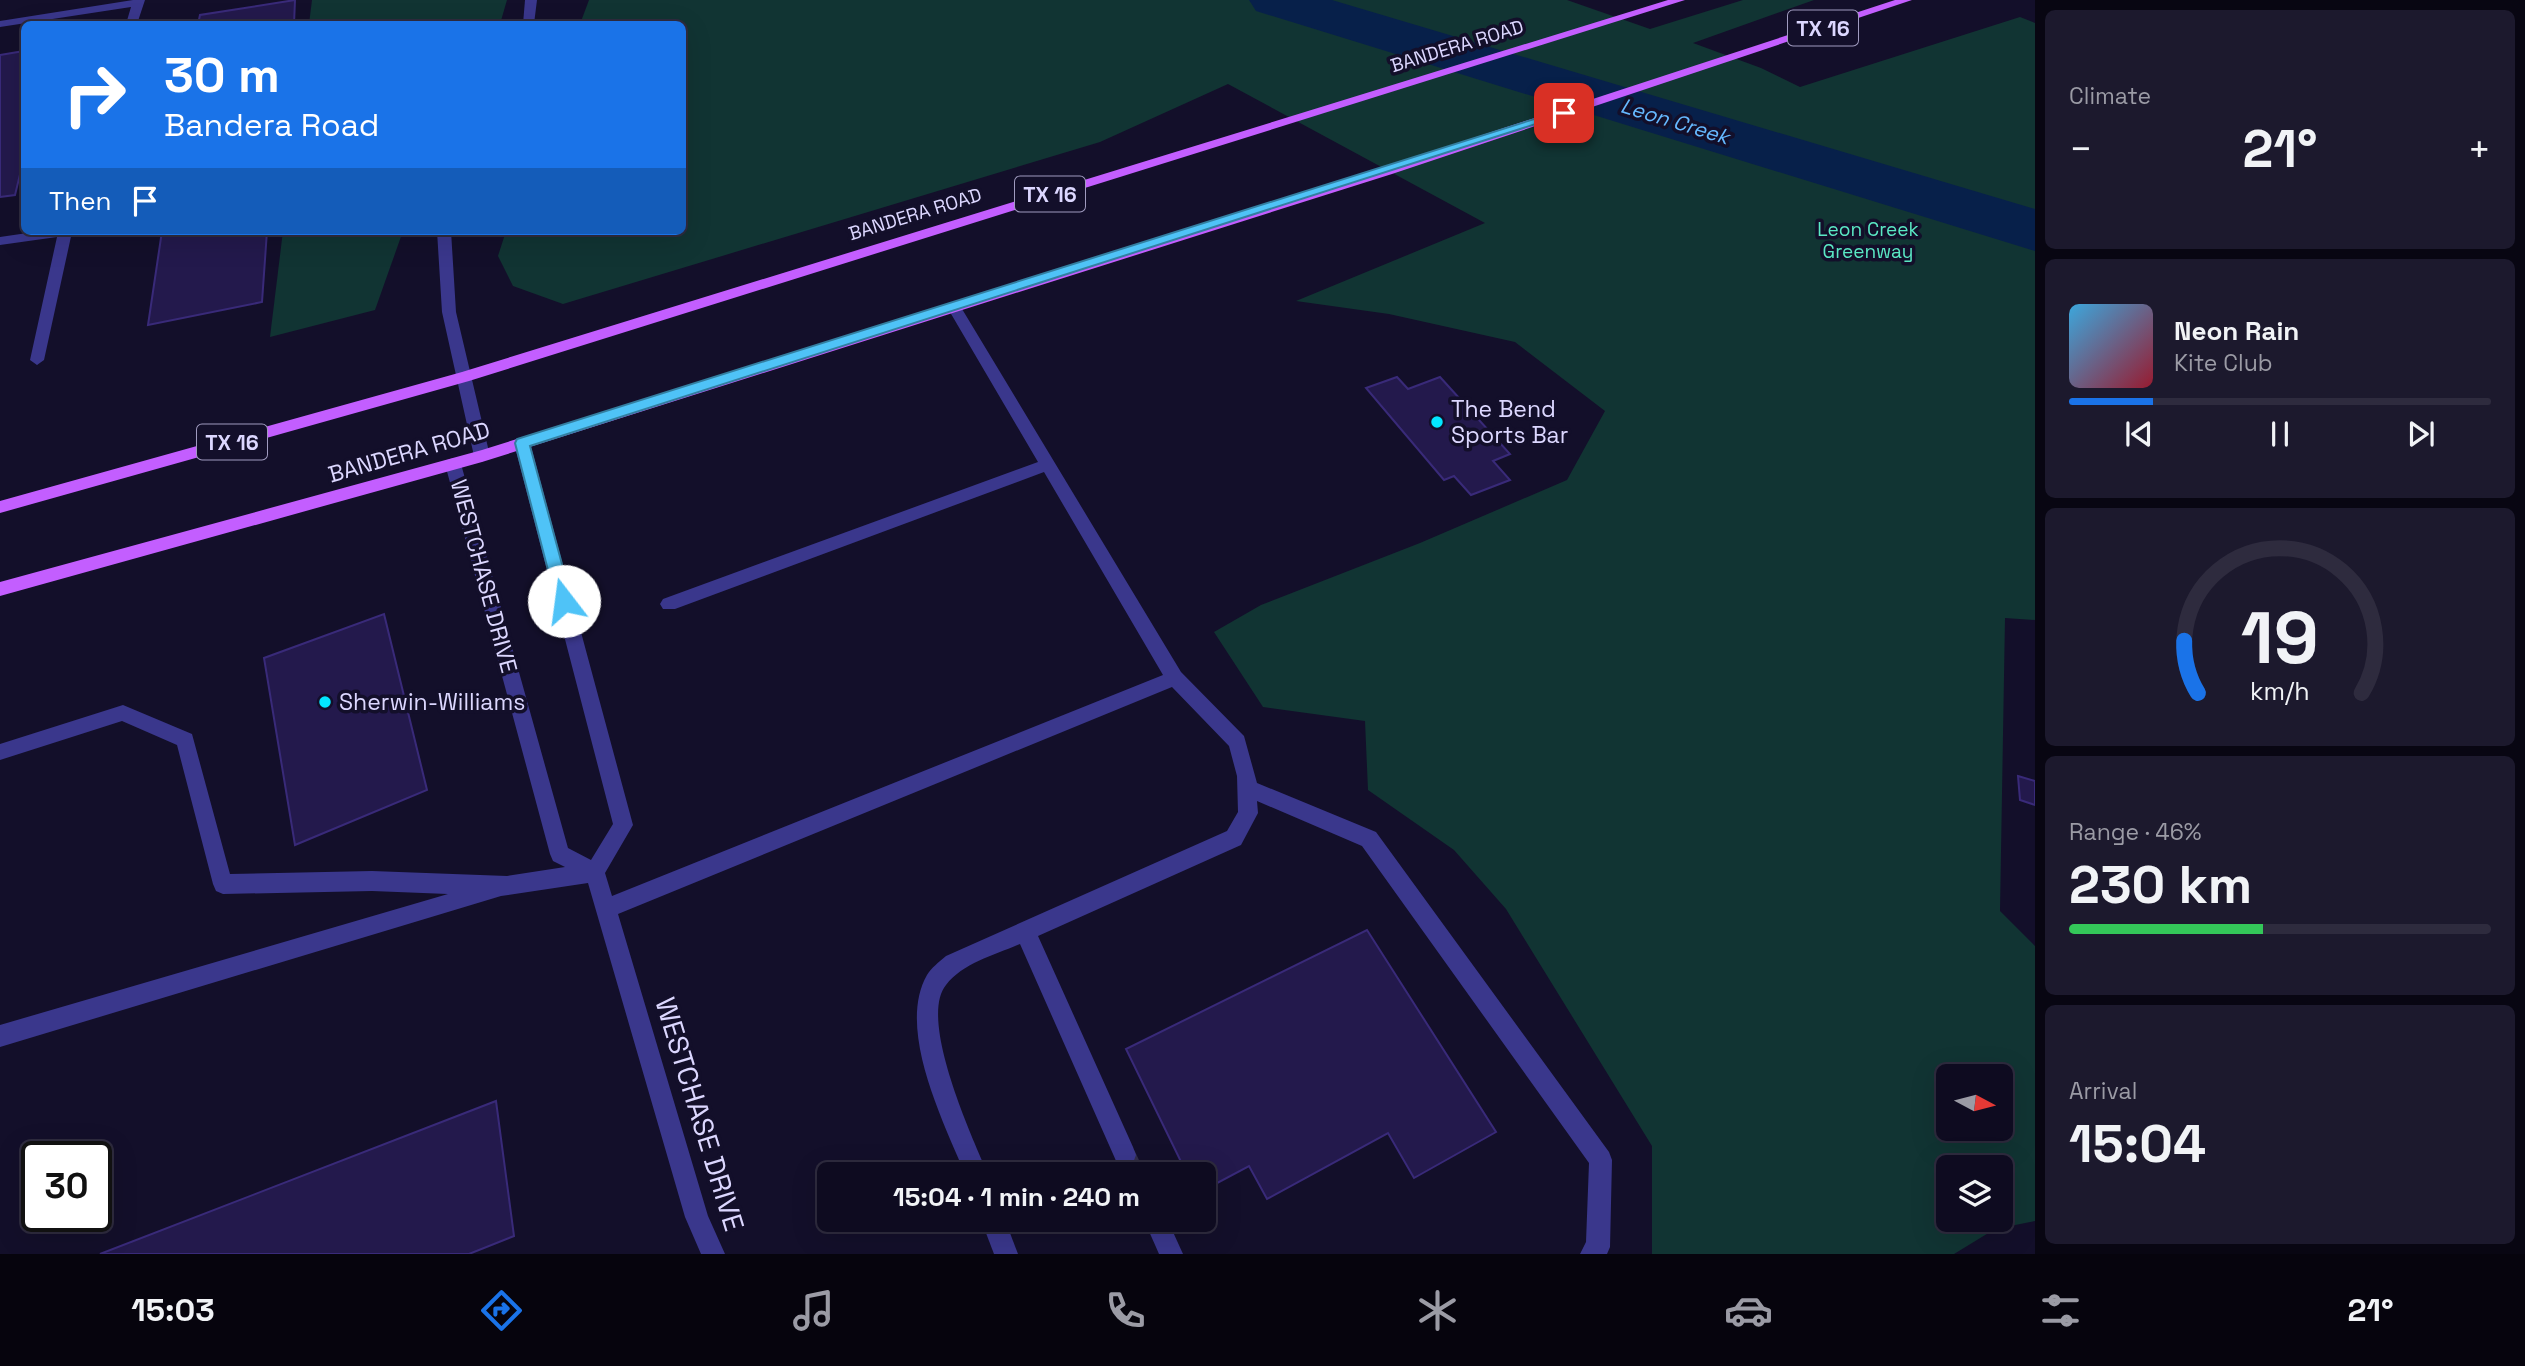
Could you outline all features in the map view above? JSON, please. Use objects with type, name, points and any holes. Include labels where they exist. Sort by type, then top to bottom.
[{"type":"main road","name":"BANDERA ROAD","points":[[0,507],[464,377],[1679,0]]},
{"type":"main road","name":"BANDERA ROAD","points":[[0,589],[482,456],[1387,171],[1906,0]]},
{"type":"street","points":[[529,21],[531,0]]},
{"type":"street","points":[[0,24],[139,2],[132,21]]},
{"type":"street","points":[[0,241],[39,235]]},
{"type":"street","points":[[37,360],[64,235]]},
{"type":"street","name":"WESTCHASE DRIVE","points":[[444,235],[449,312],[482,456]]},
{"type":"street","points":[[954,307],[1175,678],[1237,742],[1247,776],[1248,813],[1234,838],[953,963],[934,983],[928,1019],[932,1060],[971,1162]]},
{"type":"street","points":[[0,1036],[507,886],[594,872],[623,825],[522,443]]},
{"type":"street","name":"WESTCHASE DRIVE","points":[[453,464],[560,854],[594,872],[697,1217],[713,1254]]},
{"type":"street","points":[[669,604],[1047,465]]},
{"type":"street","points":[[606,909],[1175,678]]},
{"type":"street","points":[[0,751],[123,713],[185,740],[223,884],[372,881],[507,886]]},
{"type":"street","points":[[1247,788],[1369,839],[1601,1160],[1598,1247],[1592,1254]]},
{"type":"street","points":[[1024,931],[1125,1155]]},
{"type":"street","points":[[998,1232],[1006,1254]]},
{"type":"street","points":[[1161,1232],[1171,1254]]},
{"type":"green space","points":[[312,0],[507,0],[501,21],[309,21]]},
{"type":"green space","name":"Leon Creek Greenway","points":[[589,0],[1567,0],[1650,29],[1743,0],[1814,0],[1693,43],[1761,68],[1800,87],[2020,17],[2035,23],[2035,620],[2005,618],[2000,911],[2035,946],[2035,1221],[2013,1225],[2013,1155],[1936,1155],[1936,1232],[1990,1232],[1954,1254],[1652,1254],[1652,1146],[1506,909],[1454,850],[1368,790],[1365,721],[1263,707],[1214,632],[1261,605],[1420,543],[1567,480],[1605,411],[1515,342],[1389,314],[1296,301],[1485,223],[1228,84],[1100,142],[563,304],[513,286],[498,256],[505,235],[686,235],[686,21],[581,21]]},
{"type":"green space","points":[[283,235],[402,235],[375,310],[270,337]]},
{"type":"building","points":[[295,0],[294,21],[199,21],[200,15]]},
{"type":"building","points":[[21,52],[21,170],[15,195],[0,197],[0,55]]},
{"type":"building","points":[[161,235],[267,235],[262,302],[148,325]]},
{"type":"building","name":"The Bend Sports Bar","points":[[1397,377],[1408,389],[1440,377],[1510,454],[1493,461],[1510,480],[1471,495],[1454,476],[1444,480],[1366,388]]},
{"type":"building","points":[[384,614],[427,790],[295,845],[264,658]]},
{"type":"building","points":[[2018,776],[2035,781],[2035,805],[2020,800]]},
{"type":"building","points":[[1367,930],[1496,1132],[1414,1178],[1388,1133],[1267,1199],[1249,1166],[1216,1184],[1216,1162],[1181,1162],[1126,1049]]},
{"type":"building","points":[[496,1101],[514,1236],[469,1254],[100,1254]]},
{"type":"waterway","name":"Leon Creek","points":[[1275,0],[2035,230]]},
{"type":"tunnel","points":[[1125,1155],[1128,1162]]},
{"type":"place","name":"The Bend Sports Bar","points":[[1437,422]]},
{"type":"place","name":"Sherwin-Williams","points":[[325,702]]},
{"type":"route","points":[[564,601],[522,443],[1564,113]]}]
